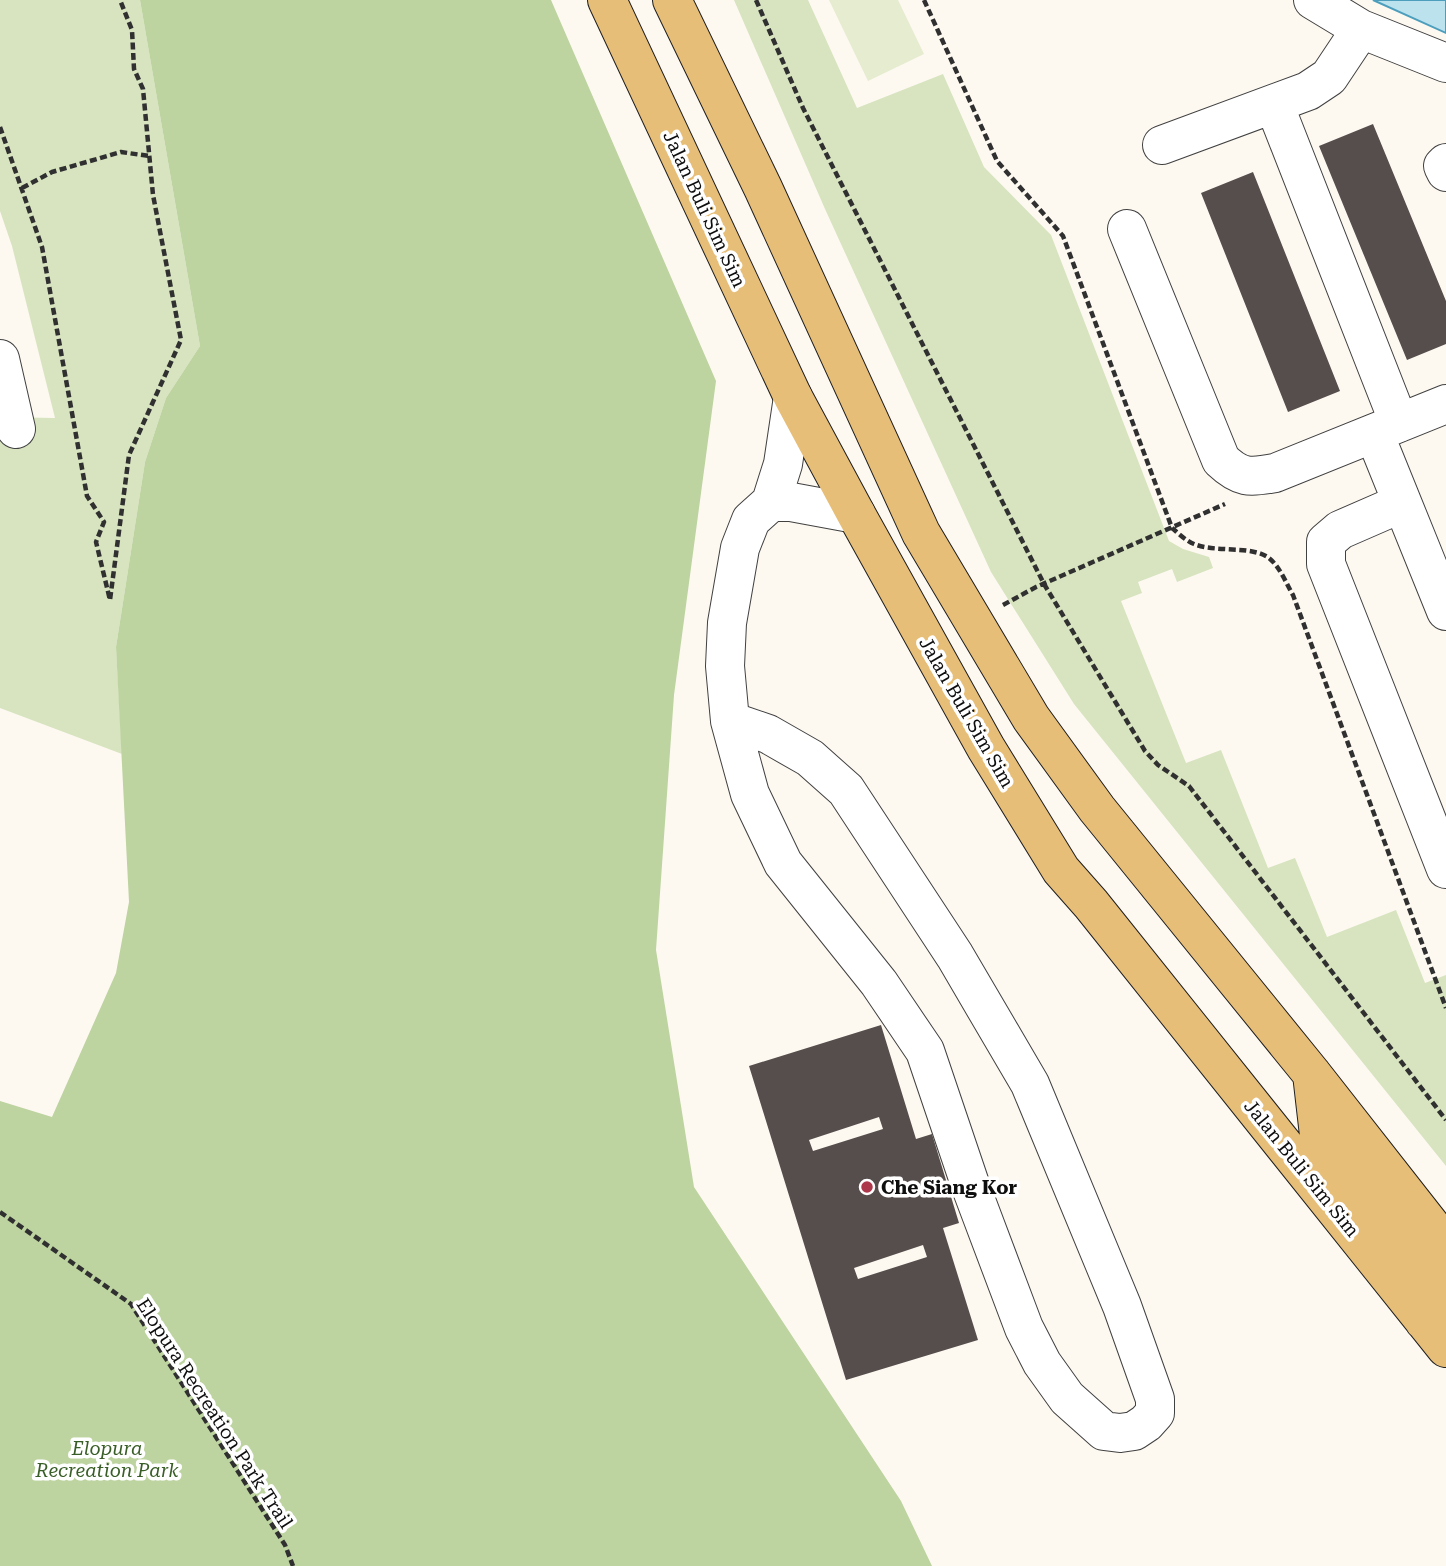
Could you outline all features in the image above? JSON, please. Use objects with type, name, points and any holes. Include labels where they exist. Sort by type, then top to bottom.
[{"type":"main road","name":"Jalan Buli Sim Sim","points":[[607,0],[793,397],[986,748],[1061,870],[1435,1335]]},
{"type":"main road","points":[[672,0],[763,188],[921,533],[1031,718],[1097,808],[1443,1239]]},
{"type":"main road","points":[[1312,1074],[1319,1135],[1323,1142],[1435,1279],[1440,1292],[1435,1335]]},
{"type":"street","points":[[1313,0],[1361,29],[1446,63]]},
{"type":"street","points":[[1163,145],[1308,91],[1329,77],[1361,29]]},
{"type":"street","points":[[1274,104],[1387,428],[1402,503],[1446,611]]},
{"type":"street","points":[[1446,163],[1443,166],[1446,172]]},
{"type":"street","points":[[1127,229],[1221,460],[1235,473],[1254,477],[1275,473],[1446,404]]},
{"type":"street","points":[[0,359],[16,429]]},
{"type":"street","points":[[730,722],[768,734],[810,758],[846,790],[955,956],[1030,1084],[1122,1306],[1155,1399],[1155,1413],[1134,1432],[1104,1432],[1067,1398],[1042,1363],[1014,1303],[925,1051],[879,983],[783,863],[750,794],[730,722],[725,666],[727,623],[740,548],[751,520],[771,502],[783,464],[793,397]]},
{"type":"street","points":[[771,502],[791,502],[856,514]]},
{"type":"street","points":[[1402,503],[1340,530],[1326,542],[1324,553],[1446,869]]},
{"type":"path","points":[[0,127],[43,247],[87,496],[104,522],[96,542],[110,600],[129,455],[181,340],[153,195],[143,89],[134,69],[132,30],[120,0]]},
{"type":"path","points":[[756,0],[803,108],[1044,584],[1145,751],[1158,765],[1189,786],[1446,1119]]},
{"type":"path","points":[[925,0],[997,161],[1063,236],[1172,528],[1192,544],[1220,550],[1254,552],[1268,558],[1280,571],[1293,595],[1446,1008]]},
{"type":"path","points":[[22,188],[52,172],[121,152],[149,156]]},
{"type":"path","points":[[973,624],[1007,602],[1044,584],[1235,499]]},
{"type":"path","name":"Elopura Recreation Park Trail","points":[[0,1212],[131,1304],[285,1545],[293,1566]]},
{"type":"green space","points":[[0,0],[140,0],[200,346],[166,398],[145,462],[116,647],[122,754],[0,708],[0,417],[55,418],[12,246],[0,211]]},
{"type":"green space","name":"Elopura Recreation Park","points":[[140,0],[551,0],[716,381],[674,695],[656,950],[694,1187],[901,1501],[932,1566],[0,1566],[0,1101],[52,1117],[116,973],[129,902],[116,647],[145,462],[166,398],[200,346]]},
{"type":"green space","points":[[734,0],[808,0],[857,108],[943,74],[984,167],[1051,235],[1169,541],[1183,549],[1209,557],[1213,568],[1177,582],[1172,569],[1138,582],[1142,593],[1121,601],[1186,763],[1221,750],[1268,868],[1295,858],[1327,937],[1396,910],[1425,983],[1446,975],[1446,1166],[1074,704],[991,572],[825,209]]},
{"type":"green space","points":[[829,0],[898,0],[924,54],[868,81]]},
{"type":"water","points":[[1373,0],[1446,0],[1446,33]]},
{"type":"building","points":[[1373,124],[1446,301],[1446,344],[1407,360],[1319,146]]},
{"type":"building","points":[[1253,172],[1340,391],[1288,412],[1201,193]]},
{"type":"building","name":"Che Siang Kor","points":[[881,1025],[916,1139],[932,1134],[959,1223],[943,1228],[978,1340],[846,1380],[749,1066]],"holes":[[[879,1117],[883,1129],[813,1151],[809,1140]],[[923,1245],[927,1257],[858,1279],[854,1268]]]},
{"type":"place","name":"Che Siang Kor","points":[[867,1187]]}]
